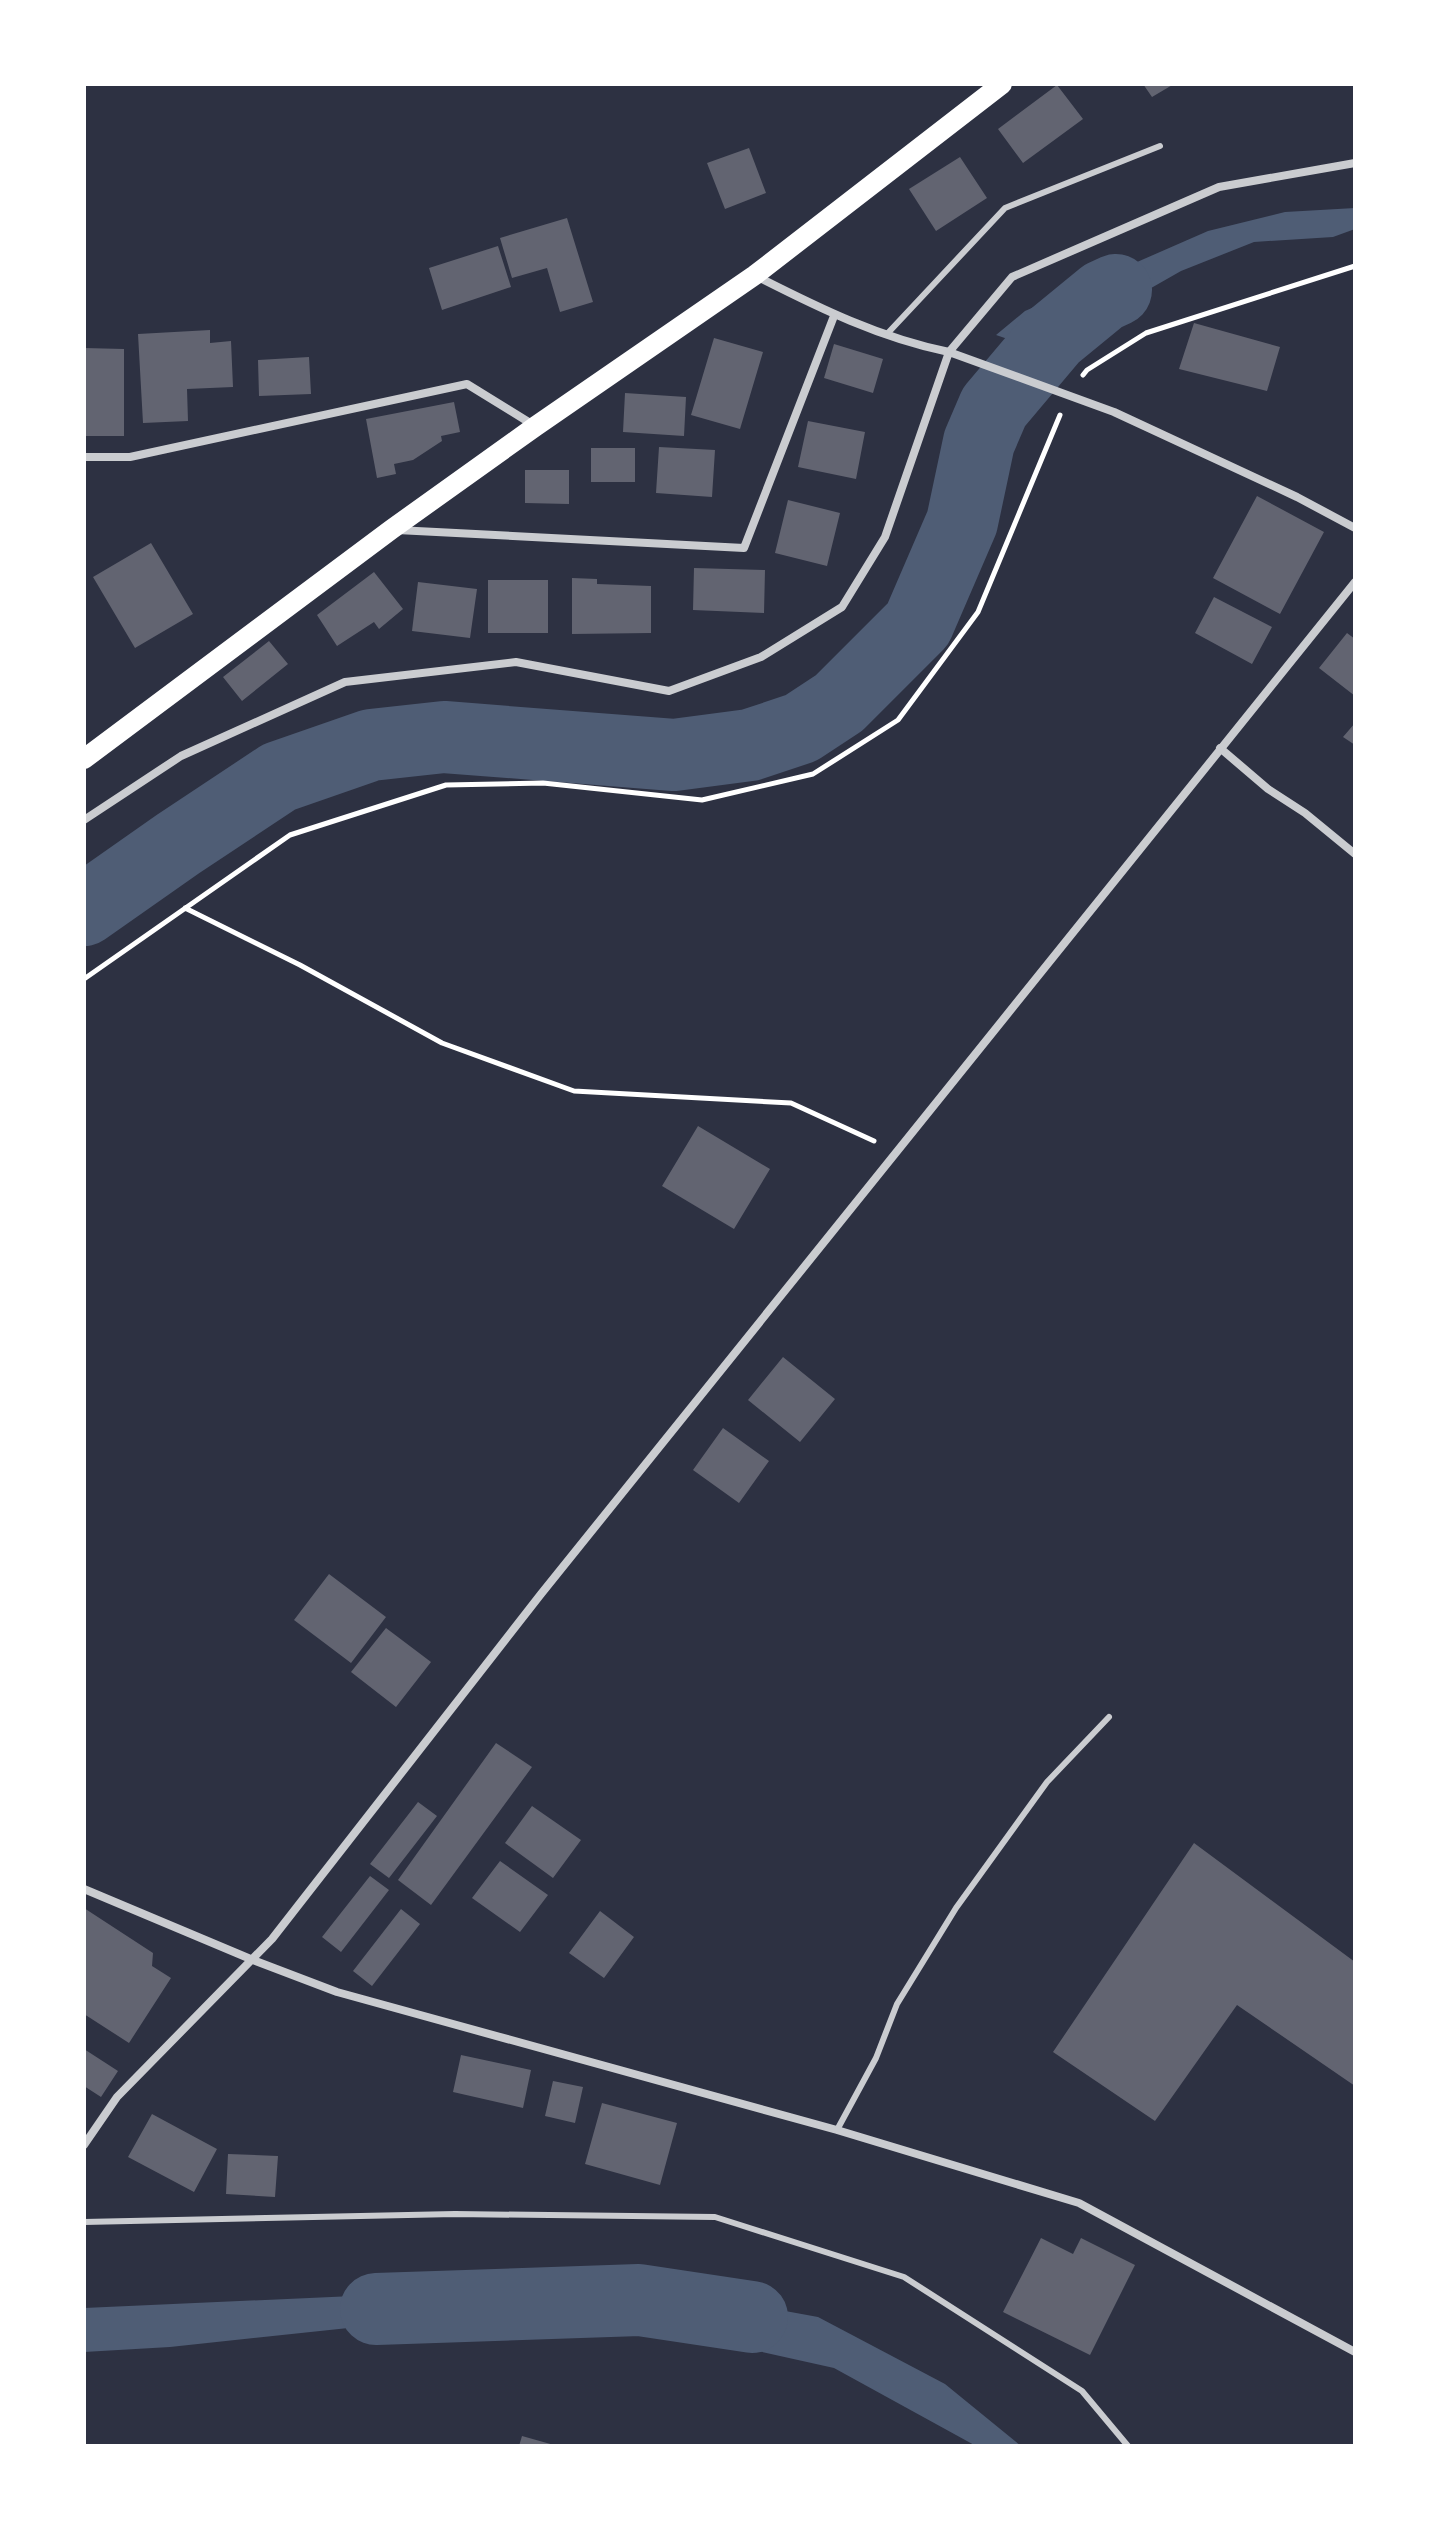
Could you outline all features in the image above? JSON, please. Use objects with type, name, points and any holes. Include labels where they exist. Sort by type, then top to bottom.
[{"type":"main road","points":[[84,759],[392,529],[755,275],[1002,84]]},
{"type":"street","points":[[84,820],[181,756],[345,682],[516,662],[669,691],[761,657],[842,607],[885,537],[949,352],[1012,277],[1219,187],[1355,163]]},
{"type":"street","points":[[755,275],[834,316],[921,347],[949,352],[1114,412],[1297,497],[1355,528]]},
{"type":"street","points":[[392,529],[744,548],[834,316]]},
{"type":"street","points":[[84,457],[130,457],[467,384],[536,426]]},
{"type":"street","points":[[84,2145],[117,2097],[253,1960],[541,1594],[1355,582]]},
{"type":"street","points":[[1220,748],[1268,789],[1305,813],[1355,854]]},
{"type":"street","points":[[84,1889],[337,1992],[837,2130],[1079,2203],[1355,2352]]},
{"type":"lane","points":[[887,334],[1005,208],[1160,146]]},
{"type":"lane","points":[[837,2130],[876,2058],[897,2004],[956,1908],[1047,1782],[1109,1717]]},
{"type":"lane","points":[[84,2222],[455,2214],[715,2217],[904,2277],[1082,2391],[1128,2446]]},
{"type":"path","points":[[84,979],[290,835],[446,785],[543,783],[702,800],[813,774],[898,720],[978,612],[1068,397],[1087,370],[1146,333],[1355,266]]},
{"type":"path","points":[[185,908],[300,965],[442,1043],[574,1091],[791,1103],[896,1151]]},
{"type":"water","points":[[1355,208],[1355,229],[1333,237],[1254,242],[1181,271],[1074,332],[1057,356],[996,335],[1025,311],[1208,231],[1285,212]]},
{"type":"water","points":[[656,2287],[818,2317],[945,2384],[1021,2446],[976,2446],[834,2368],[637,2324],[655,2313]]},
{"type":"water","points":[[486,2290],[471,2315],[170,2347],[84,2352],[84,2308]]},
{"type":"building","points":[[1143,84],[1174,84],[1152,97]]},
{"type":"building","points":[[1057,85],[1083,119],[1023,163],[998,129]]},
{"type":"building","points":[[749,148],[766,193],[725,209],[707,163]]},
{"type":"building","points":[[960,157],[987,198],[936,231],[909,189]]},
{"type":"building","points":[[567,218],[593,302],[560,312],[547,268],[512,278],[500,238]]},
{"type":"building","points":[[498,246],[511,287],[442,310],[429,268]]},
{"type":"building","points":[[1194,323],[1280,347],[1267,391],[1179,369]]},
{"type":"building","points":[[210,330],[210,343],[231,341],[233,387],[187,389],[188,421],[143,423],[138,334]]},
{"type":"building","points":[[714,338],[763,352],[740,429],[691,415]]},
{"type":"building","points":[[834,344],[883,359],[873,393],[824,378]]},
{"type":"building","points":[[84,348],[124,349],[124,436],[84,436]]},
{"type":"building","points":[[309,357],[311,394],[259,396],[258,360]]},
{"type":"building","points":[[625,393],[686,397],[684,436],[623,432]]},
{"type":"building","points":[[454,402],[460,432],[441,436],[442,441],[413,460],[394,464],[396,474],[377,478],[366,419]]},
{"type":"building","points":[[808,421],[865,432],[856,479],[798,467]]},
{"type":"building","points":[[659,447],[715,450],[712,497],[656,493]]},
{"type":"building","points":[[591,448],[635,448],[635,482],[591,482]]},
{"type":"building","points":[[525,470],[569,470],[569,504],[525,503]]},
{"type":"building","points":[[1257,496],[1324,532],[1280,614],[1213,578]]},
{"type":"building","points":[[788,500],[840,513],[827,566],[775,553]]},
{"type":"building","points":[[151,543],[193,614],[135,648],[93,577]]},
{"type":"building","points":[[694,568],[765,570],[764,613],[693,610]]},
{"type":"building","points":[[374,572],[403,609],[379,629],[374,622],[337,646],[317,615]]},
{"type":"building","points":[[572,578],[597,579],[597,584],[651,586],[651,633],[572,634]]},
{"type":"building","points":[[488,580],[548,580],[548,633],[488,633]]},
{"type":"building","points":[[418,582],[477,589],[470,638],[412,631]]},
{"type":"building","points":[[1214,597],[1272,627],[1252,664],[1195,633]]},
{"type":"building","points":[[1347,633],[1355,639],[1355,696],[1319,668]]},
{"type":"building","points":[[269,641],[288,664],[242,701],[223,677]]},
{"type":"building","points":[[1355,723],[1355,745],[1343,737]]},
{"type":"building","points":[[698,1126],[770,1169],[734,1229],[662,1186]]},
{"type":"building","points":[[783,1357],[835,1399],[800,1442],[748,1400]]},
{"type":"building","points":[[723,1428],[769,1461],[739,1503],[693,1470]]},
{"type":"building","points":[[329,1574],[386,1617],[351,1663],[294,1620]]},
{"type":"building","points":[[386,1628],[431,1662],[396,1707],[351,1672]]},
{"type":"building","points":[[496,1743],[532,1767],[431,1905],[398,1880]]},
{"type":"building","points":[[418,1802],[437,1816],[389,1878],[370,1864]]},
{"type":"building","points":[[532,1806],[581,1840],[553,1878],[505,1843]]},
{"type":"building","points":[[1194,1843],[1355,1962],[1355,2086],[1237,2005],[1155,2121],[1053,2052]]},
{"type":"building","points":[[500,1861],[548,1895],[520,1932],[472,1898]]},
{"type":"building","points":[[370,1876],[389,1890],[341,1952],[322,1937]]},
{"type":"building","points":[[84,1908],[153,1953],[152,1966],[171,1978],[129,2043],[84,2014]]},
{"type":"building","points":[[401,1909],[420,1924],[372,1986],[353,1971]]},
{"type":"building","points":[[600,1911],[634,1937],[604,1978],[569,1953]]},
{"type":"building","points":[[84,2049],[118,2071],[101,2097],[84,2086]]},
{"type":"building","points":[[461,2055],[531,2070],[523,2108],[453,2092]]},
{"type":"building","points":[[553,2081],[583,2087],[575,2123],[545,2116]]},
{"type":"building","points":[[602,2103],[677,2123],[660,2185],[585,2164]]},
{"type":"building","points":[[152,2114],[217,2149],[194,2192],[128,2157]]},
{"type":"building","points":[[228,2154],[278,2156],[275,2197],[226,2194]]},
{"type":"building","points":[[1041,2238],[1073,2254],[1081,2238],[1135,2265],[1090,2355],[1003,2312]]},
{"type":"building","points":[[522,2436],[554,2445],[554,2446],[519,2446]]},
{"type":"waterway","points":[[84,910],[279,777],[371,745],[444,737],[674,755],[750,745],[801,728],[839,703],[918,624],[962,522],[979,442],[994,407],[1053,337],[1103,296],[1116,290]]},
{"type":"waterway","points":[[376,2309],[639,2300],[752,2317]]}]
